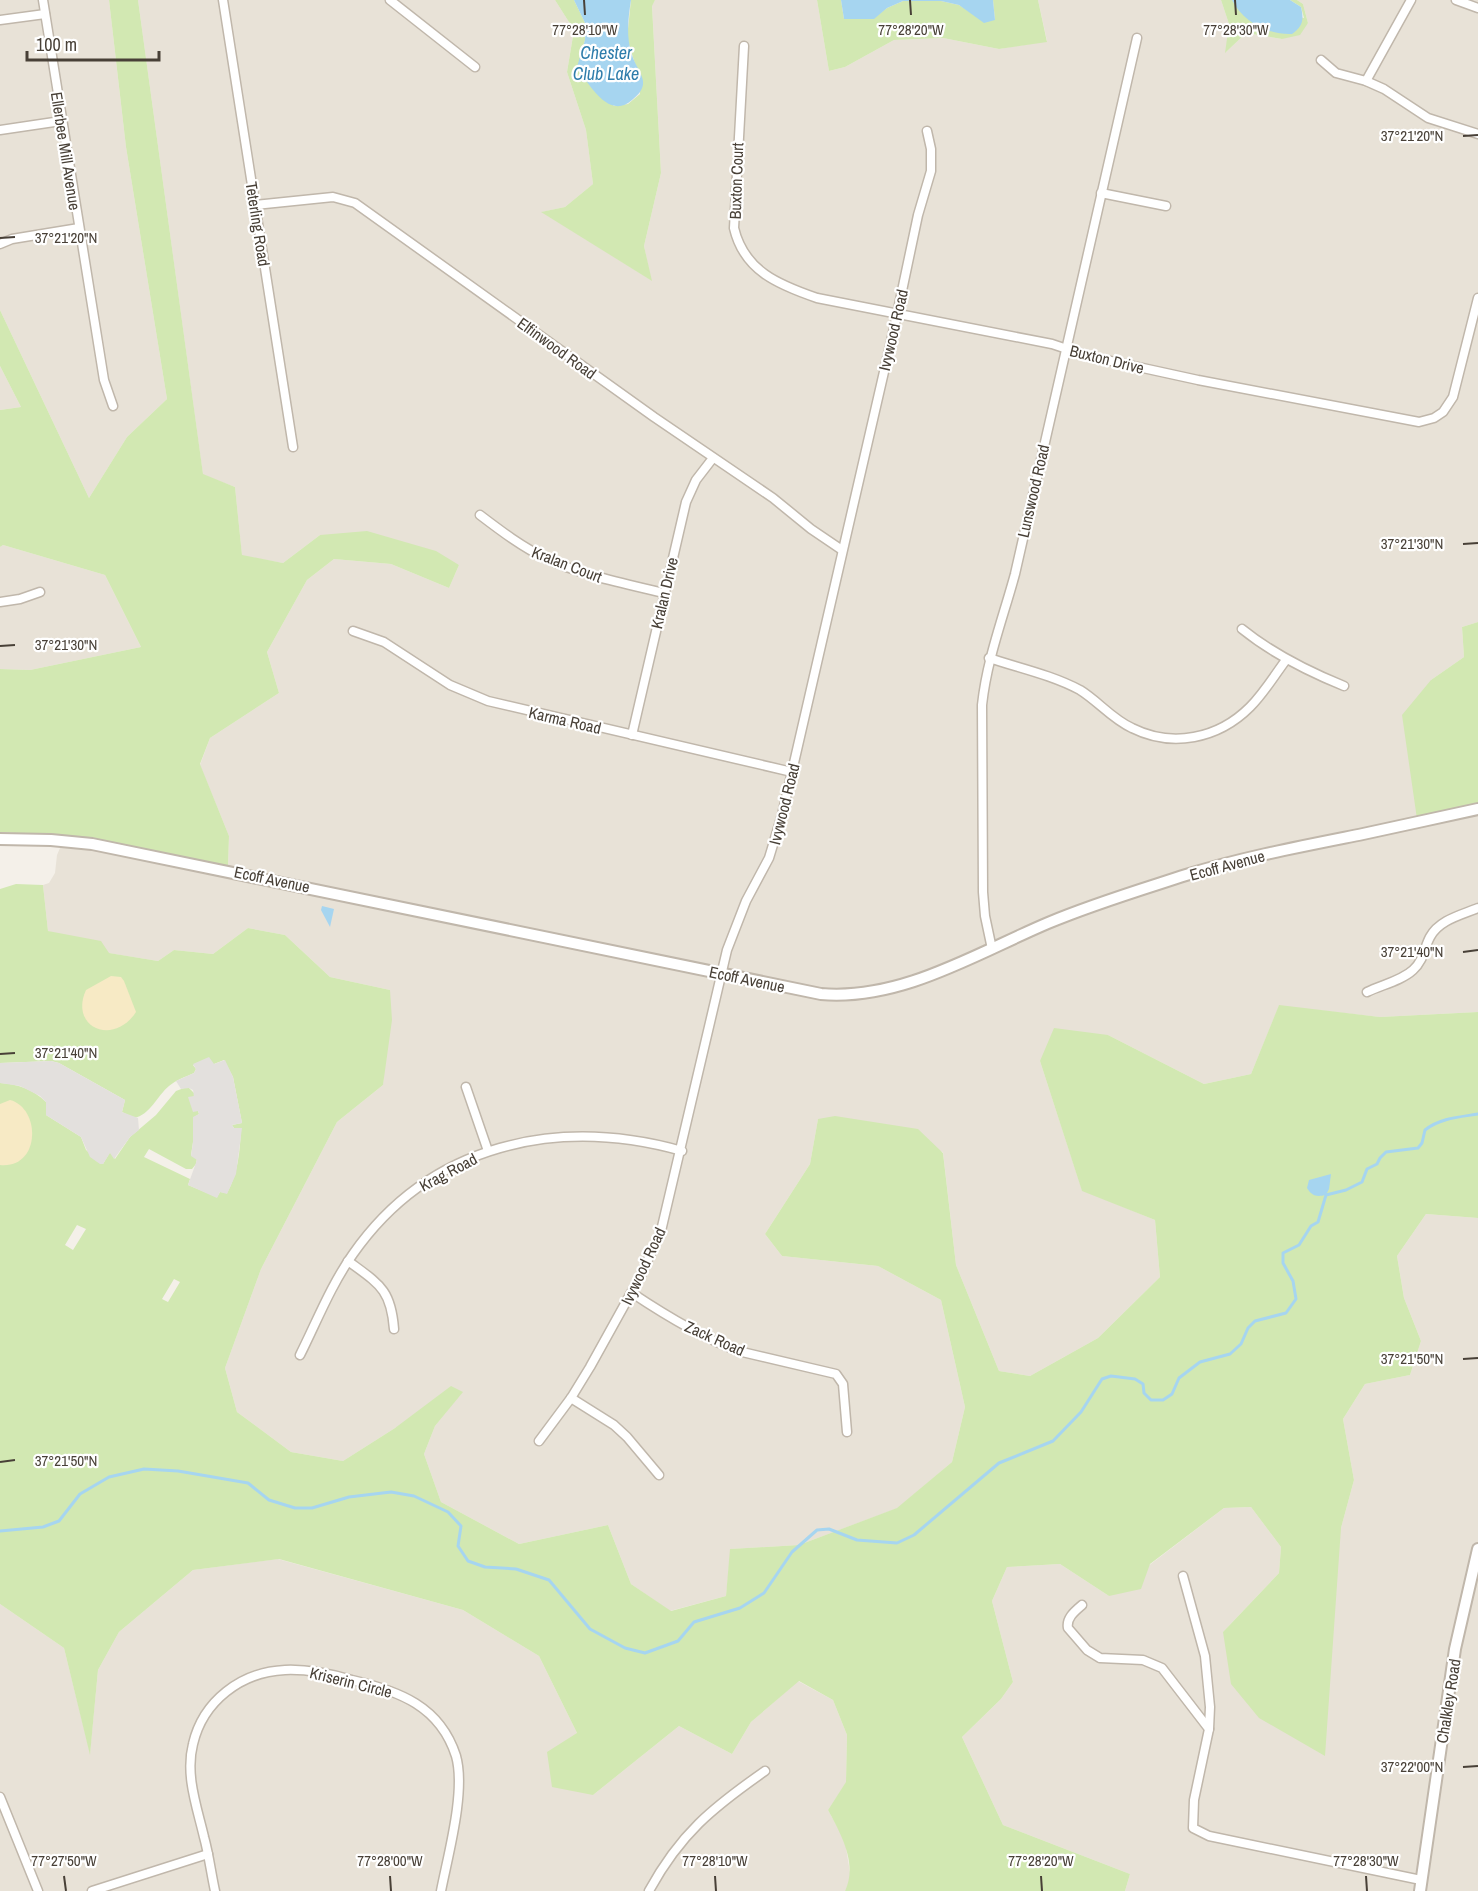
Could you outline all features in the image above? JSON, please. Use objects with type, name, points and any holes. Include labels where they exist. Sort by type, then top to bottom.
[{"type":"street","name":"Ellerbee Mill Avenue","points":[[43,0],[104,380],[113,406]]},
{"type":"street","name":"Teterling Road","points":[[224,0],[293,447]]},
{"type":"street","points":[[390,0],[476,68]]},
{"type":"street","points":[[1366,81],[1412,0]]},
{"type":"street","points":[[1456,0],[1478,8]]},
{"type":"street","points":[[0,20],[45,14]]},
{"type":"street","name":"Lunswood Road","points":[[992,949],[983,892],[982,705],[989,658],[1015,574],[1137,38]]},
{"type":"street","name":"Buxton Court","points":[[744,46],[734,217],[734,228],[742,250],[758,269],[777,282],[798,291],[897,313]]},
{"type":"street","points":[[1321,60],[1336,73],[1366,81],[1394,95],[1428,118],[1478,134]]},
{"type":"street","points":[[0,130],[61,121]]},
{"type":"street","name":"Ivywood Road","points":[[539,1442],[571,1398],[632,1293],[652,1255],[661,1231],[721,974],[736,925],[776,840],[918,215],[931,171],[931,149],[927,131]]},
{"type":"street","points":[[1101,193],[1166,206]]},
{"type":"street","name":"Elfinwood Road","points":[[255,205],[325,197],[344,198],[355,203],[713,458],[773,498],[811,529],[842,550]]},
{"type":"street","points":[[0,244],[12,239],[79,228]]},
{"type":"street","name":"Buxton Drive","points":[[897,313],[1066,348],[1115,362],[1419,422],[1434,418],[1443,412],[1453,397],[1478,298]]},
{"type":"street","name":"Kralan Drive","points":[[632,735],[663,593],[686,502],[696,480],[713,458]]},
{"type":"street","name":"Kralan Court","points":[[480,515],[523,546],[567,567],[663,593]]},
{"type":"street","points":[[0,602],[20,599],[40,592]]},
{"type":"street","points":[[1242,629],[1265,648],[1286,660],[1344,686]]},
{"type":"street","name":"Karma Road","points":[[353,630],[384,642],[450,685],[488,701],[792,772]]},
{"type":"street","points":[[989,658],[1068,685],[1091,698],[1131,728],[1173,739],[1214,732],[1237,718],[1261,695],[1286,660]]},
{"type":"street","name":"Ecoff Avenue","points":[[0,839],[92,843],[821,994],[852,995],[869,993],[909,982],[1079,911],[1217,866],[1257,855],[1478,809]]},
{"type":"street","points":[[1366,992],[1405,976],[1413,970],[1425,953],[1436,928],[1478,908]]},
{"type":"street","points":[[466,1087],[488,1152]]},
{"type":"street","name":"Krag Road","points":[[300,1355],[348,1261],[371,1230],[405,1197],[440,1172],[488,1152],[534,1140],[585,1136],[631,1139],[681,1151]]},
{"type":"street","points":[[348,1261],[373,1279],[386,1294],[392,1311],[394,1329]]},
{"type":"street","name":"Zack Road","points":[[632,1293],[675,1320],[724,1346],[836,1374],[843,1384],[847,1432]]},
{"type":"street","points":[[571,1398],[614,1425],[659,1474]]},
{"type":"street","name":"Chalkley Road","points":[[1420,1885],[1455,1649],[1478,1549]]},
{"type":"street","points":[[1183,1576],[1205,1656],[1210,1707],[1209,1729],[1194,1800],[1193,1828],[1209,1836],[1420,1885]]},
{"type":"street","points":[[1082,1605],[1068,1619],[1067,1624],[1087,1650],[1100,1658],[1143,1660],[1162,1668],[1209,1729]]},
{"type":"street","name":"Kriserin Circle","points":[[215,1891],[190,1773],[192,1744],[204,1714],[226,1690],[253,1676],[282,1670],[310,1671],[360,1682],[398,1694],[421,1706],[443,1728],[456,1758],[459,1784],[441,1891]]},
{"type":"street","points":[[649,1891],[675,1848],[700,1821],[731,1794],[765,1772]]},
{"type":"street","points":[[0,1797],[38,1891]]},
{"type":"street","points":[[92,1891],[208,1854]]},
{"type":"shaded area","points":[[0,0],[109,0],[126,147],[167,399],[127,437],[89,498],[0,310]]},
{"type":"shaded area","points":[[138,0],[555,0],[574,30],[567,72],[586,130],[593,184],[565,207],[542,212],[651,280],[644,246],[661,173],[652,5],[655,0],[817,0],[829,71],[845,67],[894,40],[943,38],[999,49],[1047,41],[1038,0],[1221,0],[1229,24],[1226,52],[1246,33],[1282,39],[1308,23],[1303,4],[1297,0],[1478,0],[1478,622],[1462,627],[1464,657],[1431,680],[1478,809],[1478,1012],[1380,1017],[1279,1006],[1251,1074],[1204,1084],[1108,1035],[1040,1061],[1082,1190],[1155,1220],[1160,1277],[1098,1338],[1030,1376],[999,1371],[956,1265],[943,1152],[818,1119],[810,1164],[765,1234],[782,1256],[878,1266],[941,1300],[965,1407],[952,1462],[898,1508],[799,1545],[731,1549],[726,1596],[670,1611],[631,1584],[608,1525],[519,1544],[441,1502],[424,1454],[435,1426],[462,1392],[395,1428],[343,1461],[291,1452],[237,1412],[225,1368],[261,1269],[337,1122],[383,1085],[390,990],[330,977],[285,935],[248,928],[213,954],[174,950],[158,961],[108,953],[48,931],[43,885],[49,883],[55,873],[57,855],[63,841],[228,870],[229,836],[200,765],[210,738],[279,693],[267,652],[307,580],[334,559],[391,564],[449,588],[459,565],[320,535],[283,563],[242,556],[235,487],[203,475]]},
{"type":"shaded area","points":[[0,366],[21,407],[0,410]]},
{"type":"shaded area","points":[[3,545],[105,575],[141,647],[30,670],[0,669],[0,547]]},
{"type":"shaded area","points":[[209,1057],[214,1064],[225,1060],[233,1077],[242,1123],[232,1125],[234,1128],[242,1128],[236,1174],[227,1194],[220,1192],[217,1198],[188,1185],[197,1160],[191,1156],[193,1117],[199,1114],[198,1111],[193,1112],[188,1097],[194,1096],[193,1090],[181,1089],[176,1081],[194,1073],[196,1069],[193,1064]]},
{"type":"shaded area","points":[[51,1061],[59,1063],[125,1100],[122,1112],[138,1118],[139,1130],[130,1137],[114,1159],[110,1153],[103,1164],[100,1164],[90,1157],[81,1137],[46,1115],[46,1102],[40,1096],[20,1086],[0,1083],[0,1063]]},
{"type":"shaded area","points":[[1426,1214],[1478,1218],[1478,1891],[1125,1891],[1130,1874],[1003,1825],[962,1737],[1001,1699],[1013,1682],[992,1601],[1007,1567],[1060,1564],[1109,1596],[1224,1508],[1251,1507],[1281,1547],[1279,1573],[1223,1632],[1341,1528],[1354,1480],[1343,1419],[1365,1384],[1410,1375],[1421,1341],[1404,1298],[1397,1256]]},
{"type":"shaded area","points":[[278,1559],[463,1610],[539,1656],[577,1733],[593,1795],[679,1726],[732,1754],[751,1722],[798,1681],[833,1700],[847,1735],[846,1783],[828,1810],[845,1841],[851,1879],[845,1891],[0,1891],[0,1604],[64,1648],[90,1753],[98,1670],[119,1632],[193,1570]]},
{"type":"green space","points":[[109,0],[138,0],[203,474],[235,487],[242,555],[283,563],[320,535],[367,531],[436,551],[459,565],[449,588],[391,564],[334,559],[307,580],[267,652],[279,693],[210,738],[200,764],[229,836],[228,867],[86,841],[0,832],[0,669],[30,670],[141,647],[105,575],[3,545],[0,547],[0,410],[21,407],[0,366],[0,310],[89,498],[127,437],[167,399],[126,147]]},
{"type":"green space","points":[[555,0],[574,0],[586,25],[585,40],[578,67],[614,106],[628,104],[640,94],[636,67],[627,38],[631,0],[655,0],[652,6],[661,173],[644,246],[652,281],[541,212],[565,207],[593,184],[586,130],[567,72],[574,30]]},
{"type":"green space","points":[[817,0],[841,0],[844,19],[874,18],[887,8],[903,1],[941,1],[959,5],[978,17],[995,20],[993,0],[1038,0],[1047,42],[999,49],[943,38],[894,40],[845,67],[829,71]]},
{"type":"green space","points":[[1221,0],[1232,0],[1234,3],[1304,18],[1301,7],[1290,0],[1297,0],[1303,4],[1308,23],[1300,35],[1282,39],[1246,33],[1225,53],[1229,24]]},
{"type":"green space","points":[[1478,622],[1478,805],[1417,819],[1402,715],[1431,680],[1464,657],[1462,627]]},
{"type":"green space","points":[[16,884],[43,885],[48,931],[101,941],[109,953],[158,961],[174,950],[213,954],[248,928],[285,935],[330,977],[390,990],[392,1020],[383,1085],[337,1122],[261,1269],[225,1368],[237,1412],[291,1452],[343,1461],[395,1428],[451,1386],[463,1392],[435,1426],[424,1454],[441,1502],[519,1544],[608,1525],[631,1584],[671,1611],[726,1596],[730,1549],[799,1545],[897,1508],[952,1462],[965,1407],[941,1300],[878,1266],[782,1256],[765,1234],[810,1164],[818,1119],[835,1116],[918,1129],[943,1153],[956,1265],[999,1371],[1030,1376],[1098,1338],[1160,1277],[1155,1220],[1082,1191],[1040,1061],[1054,1028],[1108,1035],[1204,1084],[1251,1074],[1279,1005],[1380,1017],[1478,1012],[1478,1218],[1426,1214],[1397,1256],[1404,1298],[1421,1341],[1410,1375],[1365,1384],[1343,1419],[1354,1480],[1341,1528],[1325,1756],[1259,1718],[1231,1684],[1223,1632],[1279,1573],[1281,1547],[1251,1507],[1224,1508],[1150,1564],[1141,1589],[1109,1596],[1060,1564],[1007,1567],[992,1601],[1013,1682],[1001,1699],[962,1737],[1003,1825],[1130,1874],[1125,1891],[845,1891],[849,1881],[849,1860],[843,1839],[828,1810],[846,1782],[847,1735],[833,1700],[799,1681],[751,1722],[732,1754],[679,1726],[593,1795],[552,1787],[547,1752],[577,1733],[539,1656],[463,1610],[279,1559],[193,1570],[119,1632],[98,1670],[90,1755],[64,1648],[0,1604],[0,1083],[24,1088],[41,1097],[46,1102],[46,1115],[81,1137],[86,1150],[103,1164],[110,1152],[115,1159],[130,1137],[156,1115],[176,1091],[189,1088],[194,1093],[193,1111],[198,1111],[199,1114],[193,1118],[191,1155],[197,1158],[196,1164],[192,1169],[186,1169],[149,1149],[144,1157],[190,1179],[188,1185],[217,1197],[220,1192],[227,1193],[234,1178],[241,1128],[234,1128],[232,1125],[242,1123],[233,1077],[224,1060],[214,1064],[193,1065],[196,1069],[194,1073],[172,1084],[145,1113],[134,1118],[122,1112],[125,1100],[59,1063],[51,1061],[0,1063],[0,889]],"holes":[[[77,1225],[86,1229],[73,1250],[65,1245]],[[174,1279],[180,1282],[168,1302],[162,1299]]]},
{"type":"sand","points":[[111,976],[121,977],[124,981],[136,1012],[127,1023],[116,1029],[106,1030],[96,1028],[88,1022],[83,1014],[82,1003],[86,990]]},
{"type":"sand","points":[[10,1100],[20,1105],[27,1114],[32,1137],[23,1158],[13,1164],[0,1165],[0,1104]]},
{"type":"water","name":"Chester Club Lake","points":[[574,0],[631,0],[628,35],[633,58],[643,84],[638,94],[623,105],[615,106],[607,103],[593,90],[577,67],[585,40],[586,25]]},
{"type":"water","points":[[841,0],[993,0],[995,20],[984,23],[959,5],[941,1],[903,1],[887,8],[874,19],[844,19]]},
{"type":"water","points":[[1232,0],[1290,0],[1301,7],[1302,22],[1292,34],[1274,32],[1249,21]]},
{"type":"water","points":[[322,906],[334,909],[330,927],[321,910]]},
{"type":"water","points":[[1331,1174],[1326,1195],[1315,1195],[1307,1188],[1309,1180]]},
{"type":"waterway","points":[[0,1531],[43,1527],[59,1521],[80,1494],[109,1477],[144,1469],[178,1471],[248,1483],[269,1500],[295,1508],[312,1508],[349,1497],[391,1492],[414,1496],[448,1512],[461,1526],[458,1546],[468,1561],[485,1567],[516,1569],[549,1580],[590,1629],[625,1648],[645,1653],[678,1641],[694,1622],[740,1608],[764,1593],[792,1552],[817,1530],[829,1529],[857,1540],[897,1543],[914,1535],[999,1463],[1053,1441],[1081,1412],[1102,1379],[1111,1376],[1135,1379],[1143,1384],[1144,1393],[1151,1400],[1163,1400],[1172,1394],[1179,1378],[1200,1362],[1230,1354],[1241,1344],[1248,1328],[1255,1321],[1286,1313],[1296,1299],[1293,1281],[1283,1263],[1283,1253],[1299,1245],[1311,1226],[1318,1222],[1326,1195],[1346,1190],[1362,1182],[1367,1169],[1377,1164],[1386,1152],[1418,1148],[1422,1143],[1425,1130],[1431,1126],[1450,1119],[1478,1114]]}]
